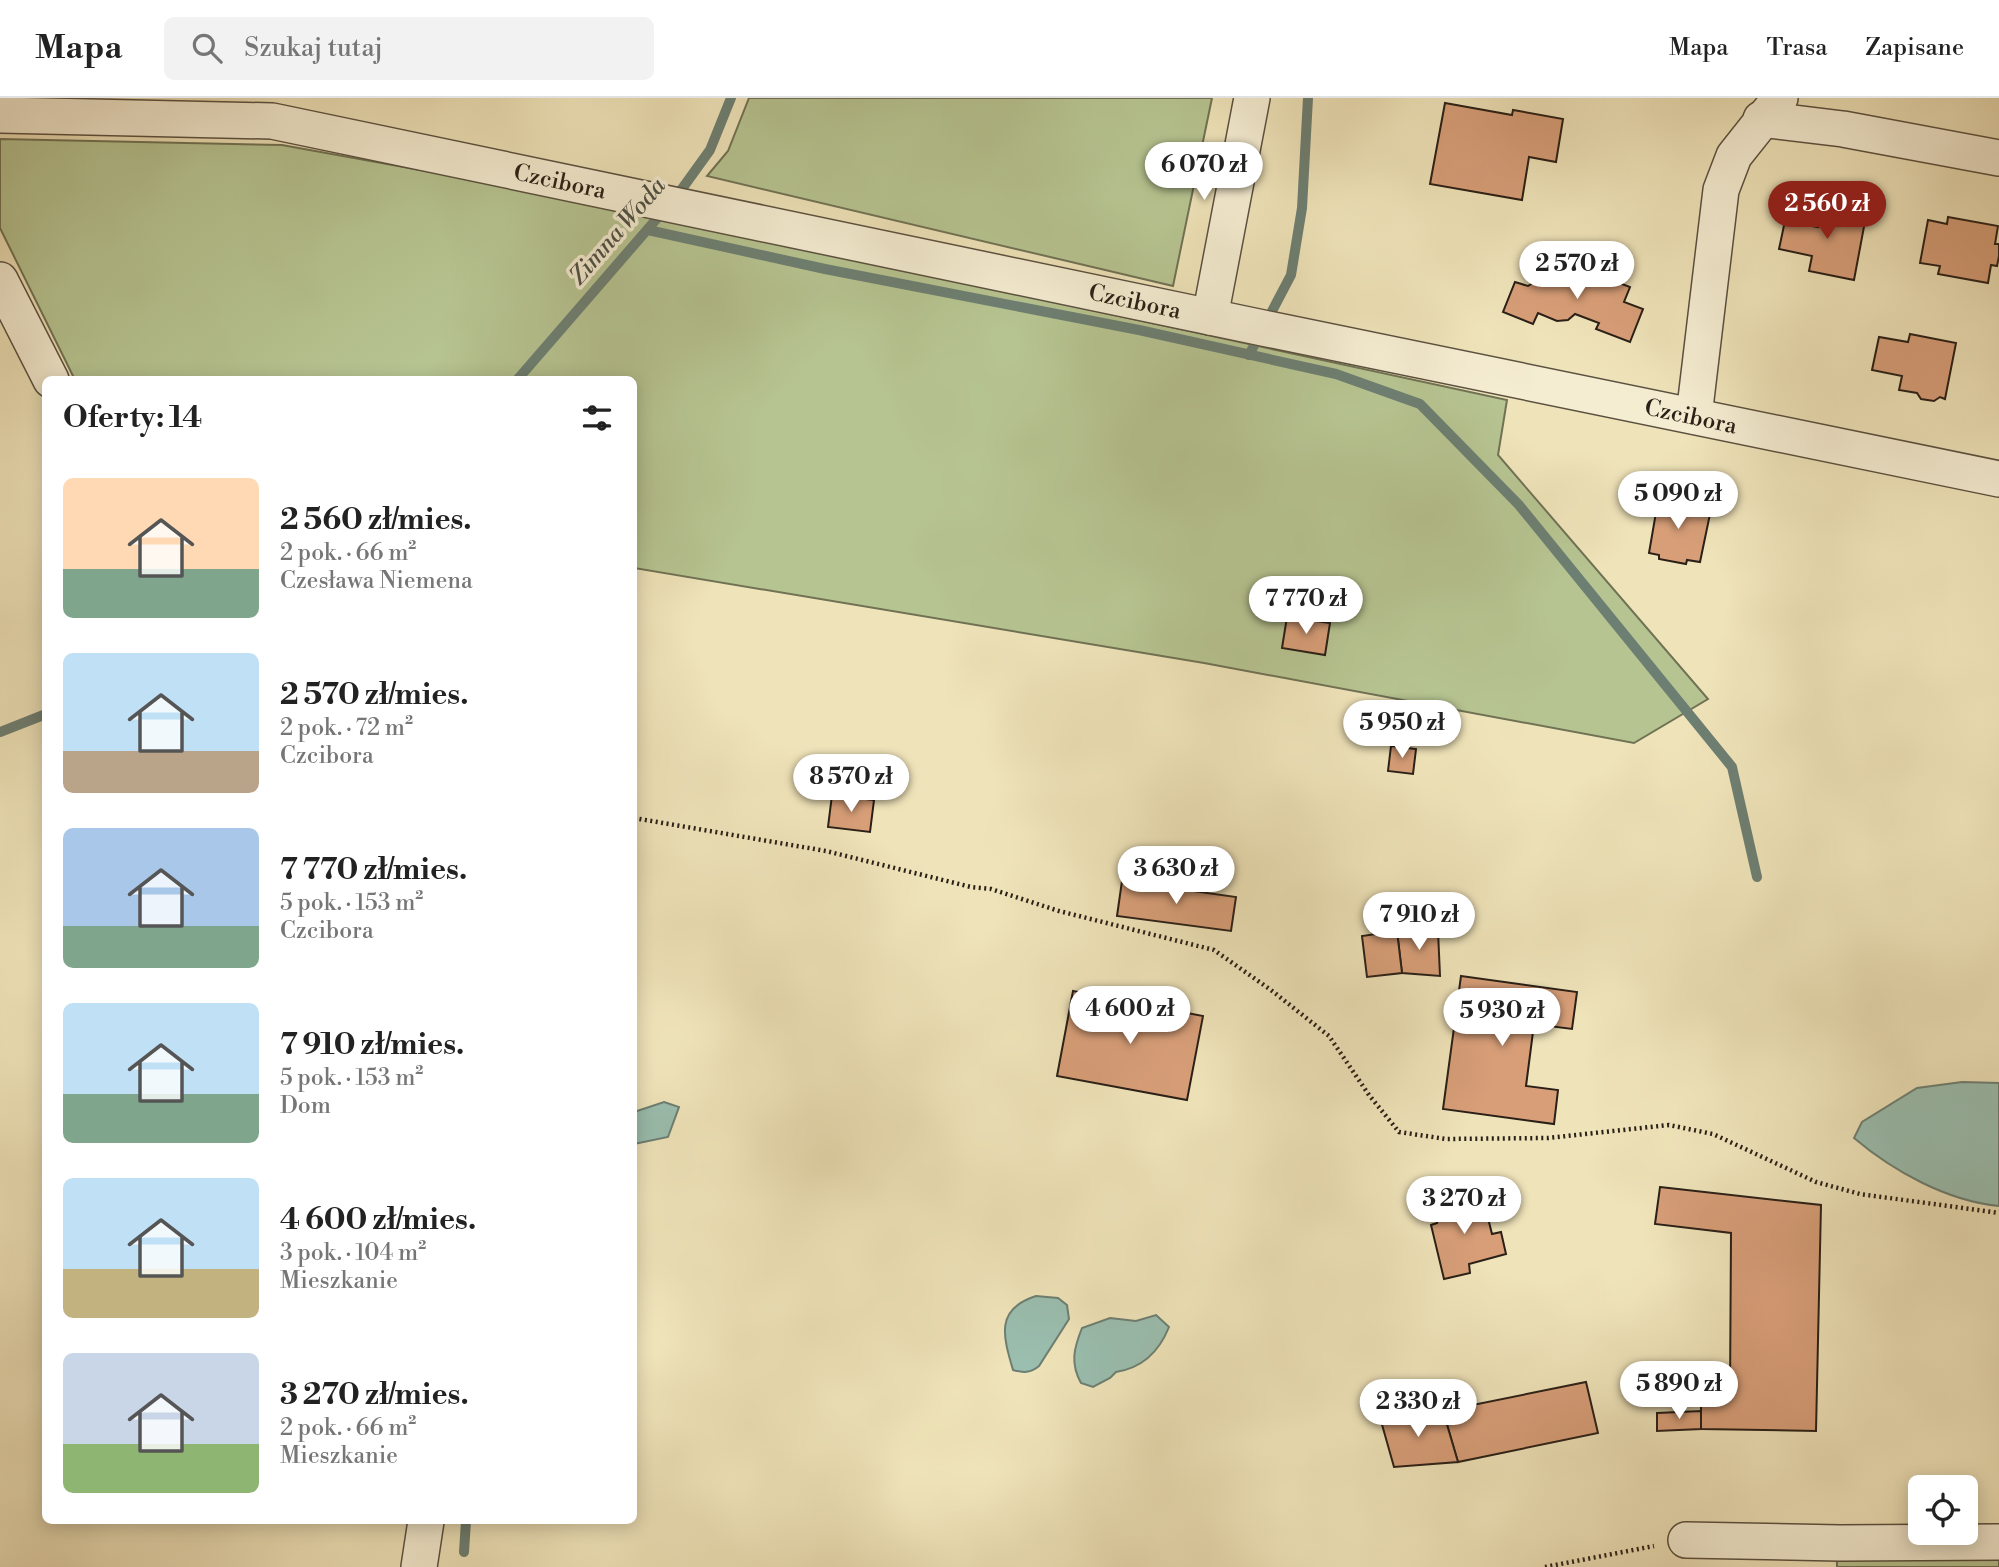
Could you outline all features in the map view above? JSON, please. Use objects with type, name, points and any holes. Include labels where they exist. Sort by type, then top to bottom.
[{"type":"street","points":[[1210,317],[1252,98]]},
{"type":"street","points":[[1694,416],[1721,190],[1734,156],[1770,108],[1843,130],[1999,158]]},
{"type":"street","name":"Czcibora","points":[[0,115],[274,109],[1210,317],[1999,479]]},
{"type":"street","points":[[0,280],[49,376]]},
{"type":"street","points":[[419,1567],[426,1524]]},
{"type":"street","points":[[1686,1540],[1840,1544],[1999,1542]]},
{"type":"path","points":[[637,819],[826,851],[971,887],[991,889],[1059,911],[1214,950],[1272,990],[1329,1036],[1369,1096],[1399,1132],[1446,1139],[1548,1138],[1669,1125],[1713,1134],[1816,1182],[1860,1194],[1999,1213]]},
{"type":"path","points":[[1545,1567],[1686,1540]]},
{"type":"green space","points":[[749,98],[1212,98],[1173,286],[707,176],[728,151]]},
{"type":"green space","points":[[0,139],[282,145],[570,197],[1507,400],[1498,455],[1708,699],[1634,743],[1204,663],[637,568],[637,376],[73,376],[0,228]]},
{"type":"green space","points":[[1837,1559],[1999,1559],[1999,1567],[1837,1567]]},
{"type":"shaded area","points":[[1962,1082],[1999,1083],[1999,1206],[1979,1203],[1941,1191],[1903,1173],[1854,1138],[1862,1122],[1917,1088]]},
{"type":"shaded area","points":[[664,1102],[679,1107],[668,1137],[637,1143],[637,1111]]},
{"type":"shaded area","points":[[1036,1296],[1058,1298],[1067,1305],[1069,1319],[1039,1366],[1027,1372],[1020,1372],[1013,1370],[1005,1325],[1014,1308]]},
{"type":"shaded area","points":[[1156,1315],[1169,1327],[1155,1351],[1142,1363],[1116,1372],[1093,1387],[1081,1383],[1075,1369],[1074,1356],[1082,1328],[1110,1318],[1136,1321]]},
{"type":"building","points":[[1445,103],[1512,115],[1513,110],[1563,119],[1556,162],[1529,157],[1522,200],[1430,184]]},
{"type":"building","points":[[1837,206],[1866,216],[1854,280],[1809,271],[1812,256],[1779,249],[1786,216],[1807,220],[1806,225],[1818,227],[1822,207],[1836,210]]},
{"type":"building","points":[[1948,217],[1998,226],[1995,244],[1999,244],[1999,256],[1997,266],[1991,265],[1988,283],[1938,274],[1940,266],[1920,263],[1928,220],[1947,224]]},
{"type":"building","points":[[1552,264],[1573,272],[1575,266],[1630,287],[1624,302],[1643,309],[1630,342],[1596,329],[1599,323],[1575,314],[1568,320],[1557,321],[1538,313],[1533,324],[1503,312],[1515,282],[1528,286],[1546,279]]},
{"type":"building","points":[[1910,334],[1956,343],[1945,399],[1921,399],[1917,393],[1899,390],[1902,376],[1872,370],[1879,337],[1908,342]]},
{"type":"building","points":[[1659,495],[1686,500],[1685,506],[1710,514],[1700,562],[1687,560],[1686,564],[1659,559],[1659,555],[1649,553]]},
{"type":"building","points":[[1287,617],[1330,623],[1325,655],[1282,648]]},
{"type":"building","points":[[1391,746],[1416,749],[1413,774],[1388,771]]},
{"type":"building","points":[[832,795],[874,800],[870,832],[828,827]]},
{"type":"building","points":[[1122,881],[1236,897],[1231,931],[1117,916]]},
{"type":"building","points":[[1397,931],[1438,931],[1440,976],[1402,973]]},
{"type":"building","points":[[1397,931],[1402,973],[1367,977],[1362,936]]},
{"type":"building","points":[[1461,976],[1577,992],[1572,1029],[1534,1024],[1526,1086],[1558,1090],[1554,1124],[1443,1109]]},
{"type":"building","points":[[1073,991],[1203,1016],[1187,1100],[1057,1076]]},
{"type":"building","points":[[1660,1187],[1821,1205],[1816,1431],[1701,1429],[1701,1393],[1730,1393],[1731,1233],[1655,1224]]},
{"type":"building","points":[[1482,1194],[1492,1234],[1501,1232],[1506,1254],[1469,1264],[1470,1273],[1444,1279],[1431,1225],[1437,1223],[1433,1206]]},
{"type":"building","points":[[1586,1382],[1598,1433],[1458,1462],[1443,1411]]},
{"type":"building","points":[[1443,1411],[1458,1462],[1394,1467],[1379,1414]]},
{"type":"building","points":[[1701,1411],[1701,1429],[1657,1431],[1657,1413]]},
{"type":"waterway","name":"Zimna Woda","points":[[520,376],[679,193],[710,150],[731,98]]},
{"type":"waterway","points":[[1249,355],[1291,275],[1302,208],[1308,98]]},
{"type":"waterway","points":[[648,230],[825,269],[1139,330],[1336,374],[1420,404],[1519,505],[1732,767],[1757,877]]},
{"type":"waterway","name":"Zimna Woda","points":[[0,732],[42,716]]},
{"type":"waterway","points":[[464,1552],[466,1524]]}]
